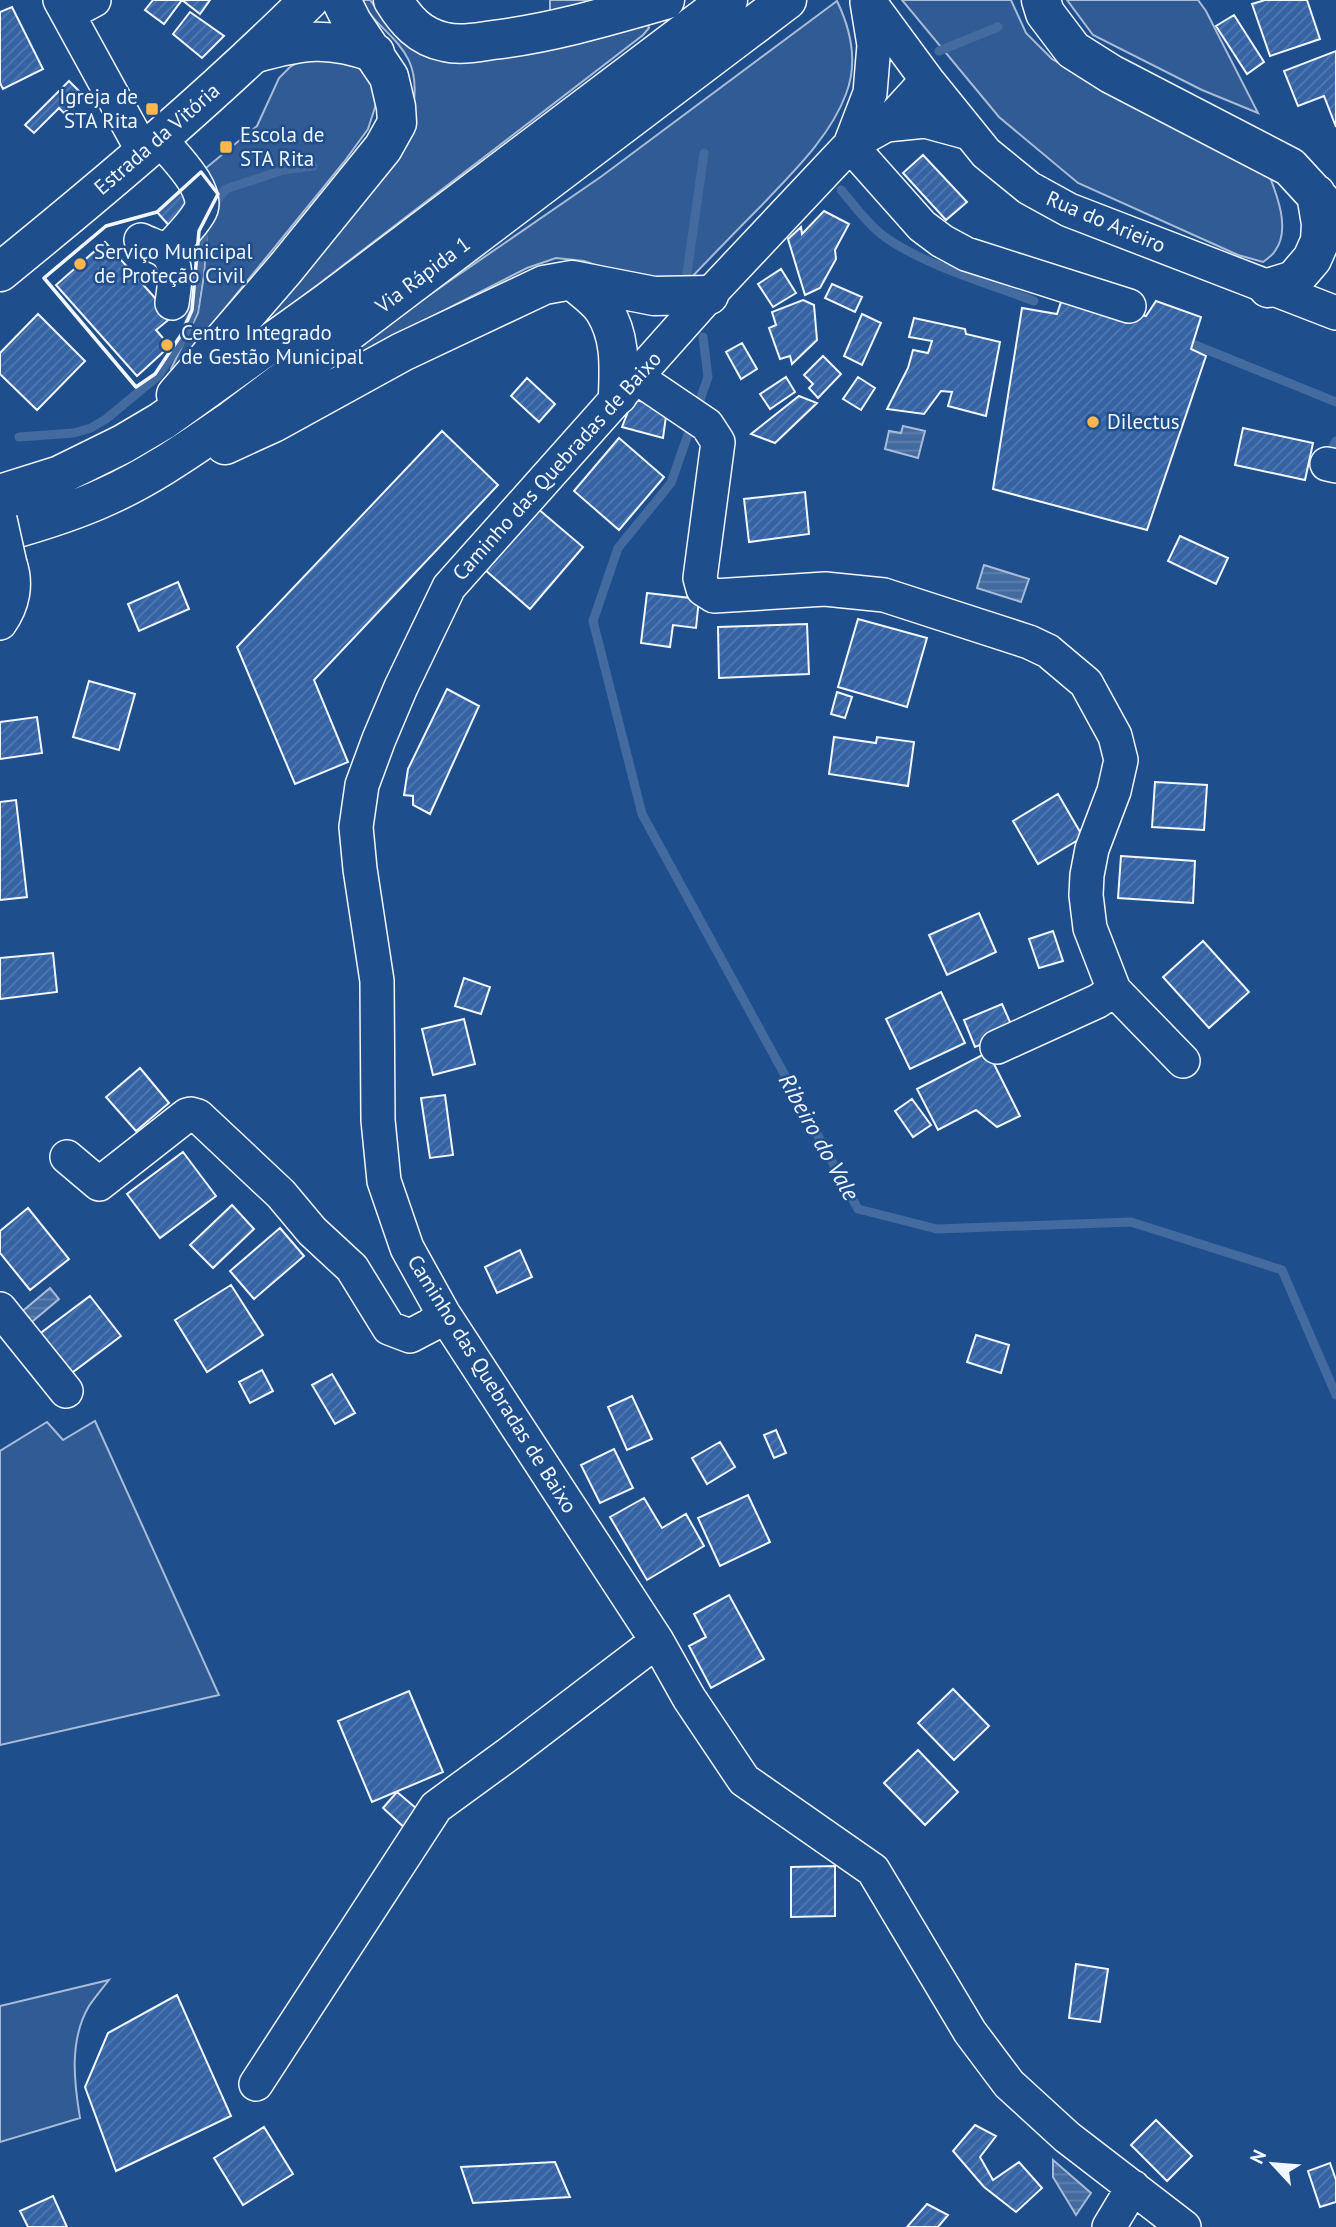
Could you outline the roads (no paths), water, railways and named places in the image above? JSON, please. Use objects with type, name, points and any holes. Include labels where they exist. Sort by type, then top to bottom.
[{"type":"main road","name":"Estrada da Vitória","points":[[0,272],[152,145],[256,53],[309,0]]},
{"type":"main road","points":[[124,444],[169,404],[285,269],[383,148],[397,123],[388,76],[352,22],[341,0]]},
{"type":"main road","points":[[393,0],[411,26],[444,42],[463,44],[514,38],[588,22],[665,0]]},
{"type":"main road","name":"Via Rápida 1","points":[[0,495],[60,475],[124,444],[162,421],[328,302],[728,0]]},
{"type":"main road","name":"Via Rápida 1","points":[[5,549],[70,511],[142,478],[232,420],[787,0]]},
{"type":"main road","points":[[1041,0],[1045,12],[1073,50],[1111,75],[1290,167],[1326,205],[1320,242],[1316,250],[1294,280],[1268,288]]},
{"type":"main road","points":[[256,53],[292,43],[320,41],[348,43],[375,53]]},
{"type":"main road","points":[[142,478],[242,438],[402,352],[544,285],[572,280],[653,296],[709,295]]},
{"type":"main road","points":[[572,280],[604,309],[617,340],[627,386]]},
{"type":"street","name":"Rua do Arieiro","points":[[867,0],[986,153],[1029,188],[1069,210],[1336,313]]},
{"type":"street","name":"Caminho das Quebradas de Baixo","points":[[850,145],[870,93],[874,44],[867,0]]},
{"type":"street","points":[[74,5],[152,145],[193,180],[202,197],[200,213],[154,246],[173,266],[175,283],[172,303]]},
{"type":"street","name":"Caminho das Quebradas de Baixo","points":[[886,125],[922,73]]},
{"type":"street","points":[[870,93],[899,74],[922,73]]},
{"type":"street","name":"Caminho das Quebradas de Baixo","points":[[969,132],[925,121],[886,125],[850,145],[709,295],[449,587],[401,687],[362,785],[356,827],[377,981],[378,1120],[384,1181],[407,1248],[443,1313],[657,1641],[689,1698],[744,1780],[873,1870],[970,2032],[1009,2084],[1067,2137],[1184,2227]]},
{"type":"street","points":[[850,145],[922,226],[942,241],[966,254],[1129,306]]},
{"type":"street","points":[[627,386],[707,425],[718,442],[700,578],[703,589],[714,596],[825,589],[884,595],[1029,642],[1048,651],[1086,682],[1115,736],[1121,760],[1114,791],[1092,849],[1087,875],[1086,895],[1090,928],[1114,990],[1183,1061]]},
{"type":"street","points":[[0,519],[13,581],[12,600],[0,622]]},
{"type":"street","points":[[997,1048],[1098,1001],[1114,990]]},
{"type":"street","points":[[67,1157],[99,1184],[187,1115],[198,1116],[281,1194],[312,1231],[352,1268],[389,1328],[410,1336],[431,1325],[443,1313]]},
{"type":"street","points":[[0,1308],[66,1391]]},
{"type":"street","points":[[256,2084],[436,1807],[657,1641]]},
{"type":"street","points":[[1109,2227],[1133,2187]]},
{"type":"waterway","points":[[939,51],[998,27]]},
{"type":"waterway","points":[[687,273],[704,153]]},
{"type":"waterway","points":[[214,208],[226,189],[283,170],[313,166]]},
{"type":"waterway","points":[[841,190],[870,224],[897,245],[954,272],[1034,301]]},
{"type":"waterway","points":[[19,437],[74,433],[91,428],[158,376],[183,338],[193,309],[207,224]]},
{"type":"waterway","name":"Ribeiro do Vale","points":[[703,337],[708,377],[671,483],[618,548],[593,621],[642,814],[858,1209],[937,1229],[1131,1222],[1282,1270],[1336,1395]]},
{"type":"waterway","points":[[1183,340],[1336,402]]},
{"type":"waterway","points":[[1335,456],[1330,452],[1336,441]]},
{"type":"place","name":"Igreja de STA Rita","points":[[152,109]]},
{"type":"place","name":"Escola de STA Rita","points":[[226,147]]},
{"type":"place","name":"Serviço Municipal de Proteção Civil","points":[[80,264]]},
{"type":"place","name":"Centro Integrado de Gestão Municipal","points":[[167,345]]},
{"type":"place","name":"Dilectus","points":[[1093,422]]}]
